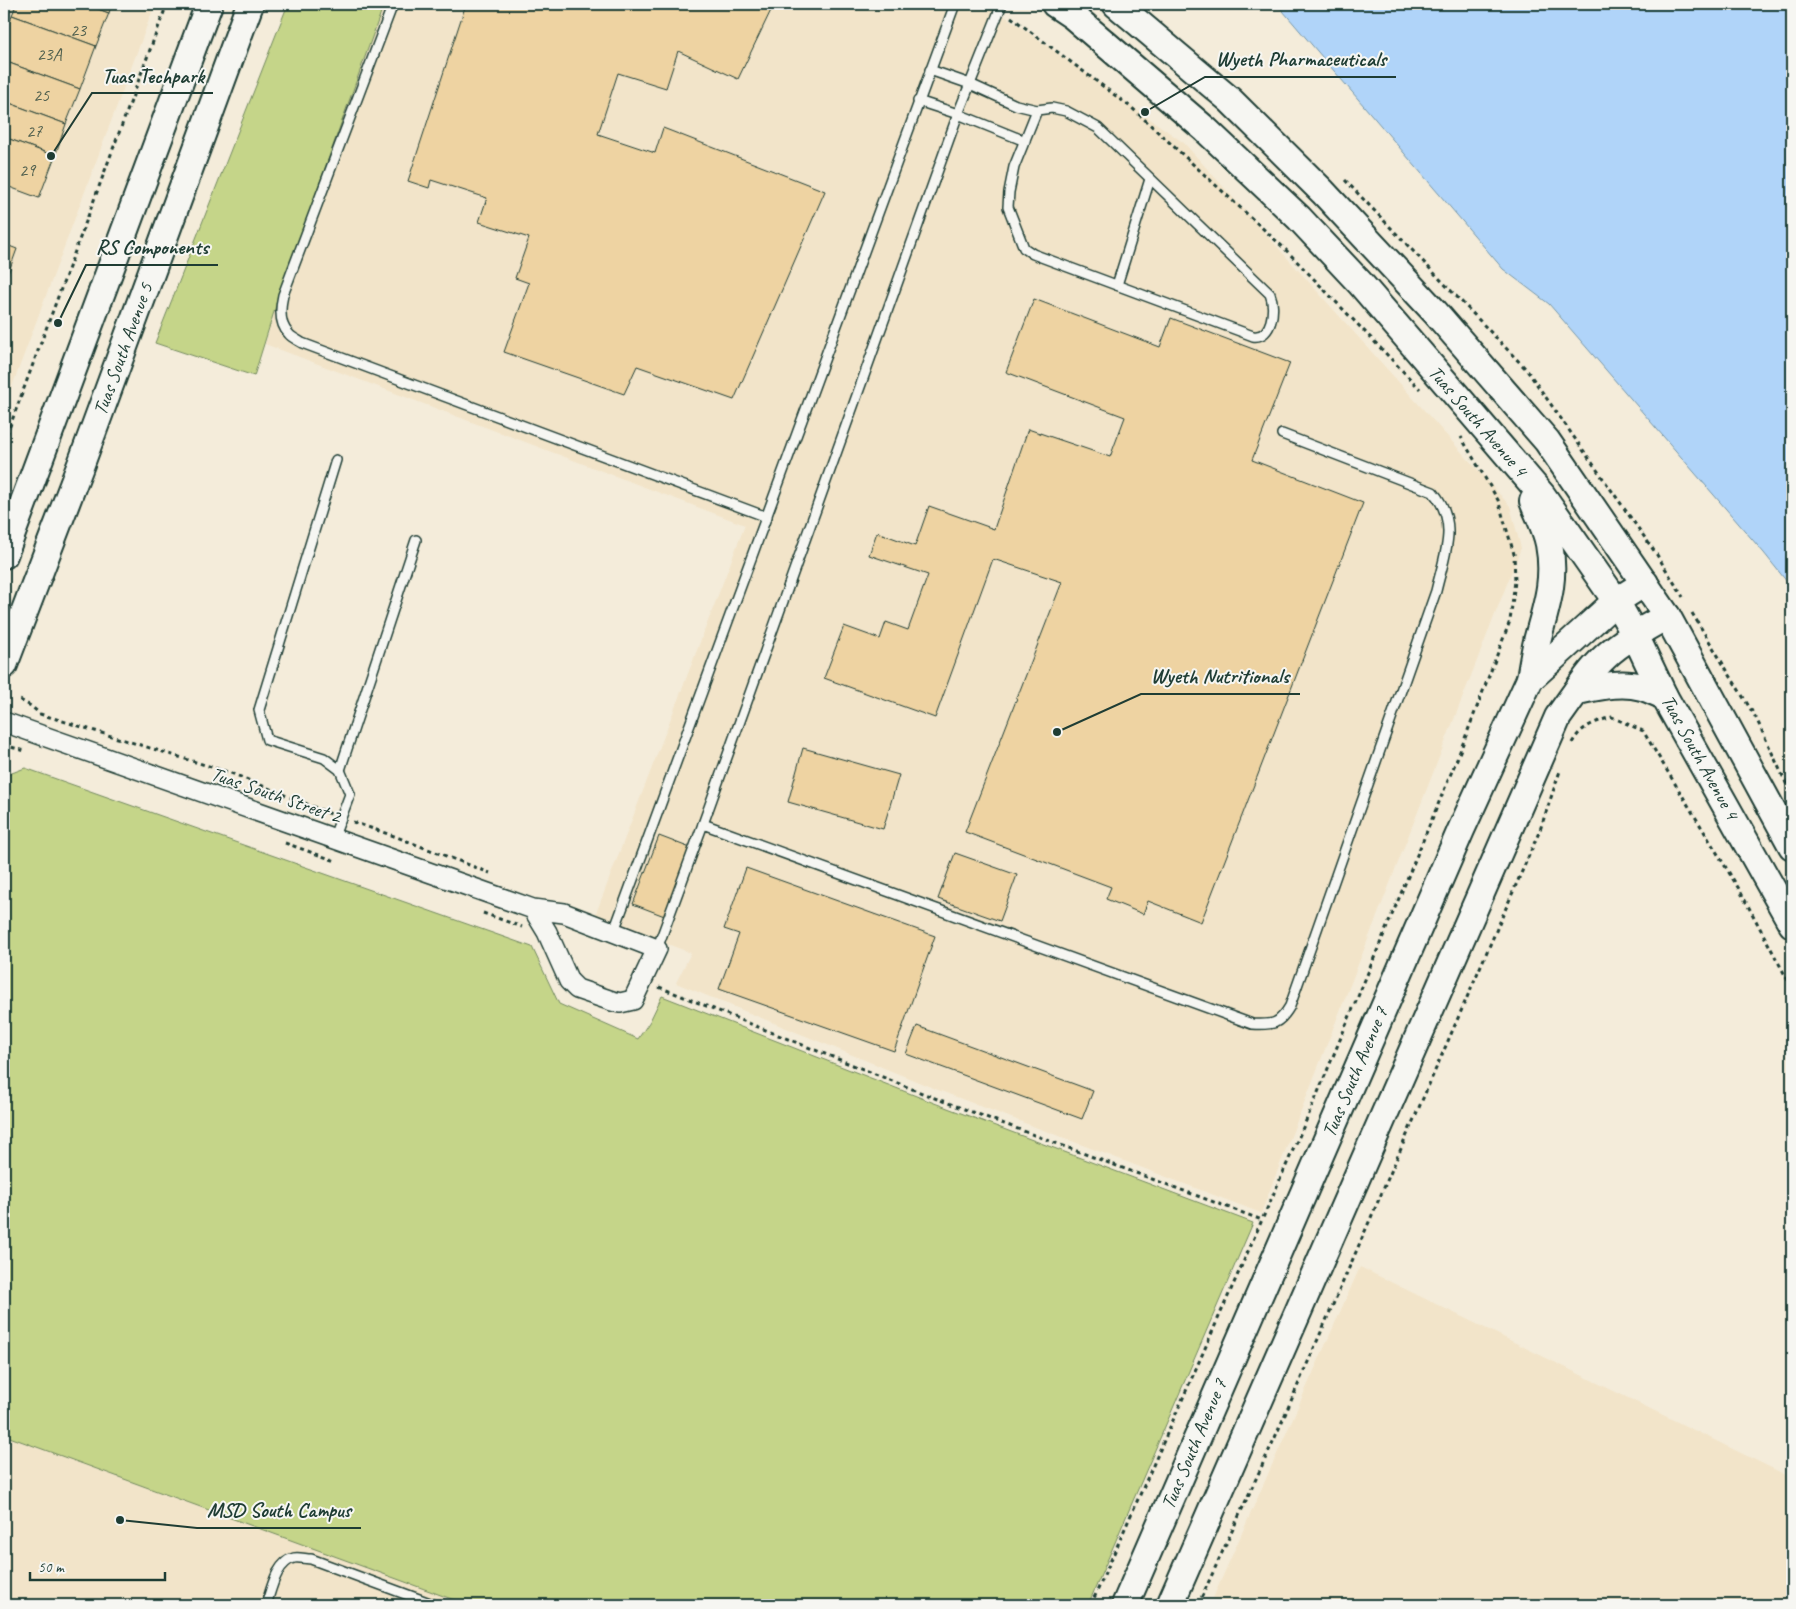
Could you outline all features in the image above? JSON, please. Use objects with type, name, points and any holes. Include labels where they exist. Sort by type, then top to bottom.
[{"type":"street","name":"Tuas South Avenue 5","points":[[4,555],[209,4]]},
{"type":"street","name":"Tuas South Avenue 5","points":[[4,665],[84,455],[250,4]]},
{"type":"street","name":"Tuas South Avenue 4","points":[[1055,4],[1073,16],[1206,130],[1299,218],[1360,282],[1542,495],[1616,601],[1635,635],[1664,696],[1792,924]]},
{"type":"street","name":"Tuas South Avenue 4","points":[[1116,4],[1230,100],[1323,192],[1435,312],[1547,441],[1667,616],[1792,846]]},
{"type":"street","points":[[1522,472],[1549,541],[1552,562],[1552,584],[1530,679]]},
{"type":"street","name":"Tuas South Avenue 7","points":[[1125,1605],[1453,848],[1530,679],[1616,601],[1645,583]]},
{"type":"street","name":"Tuas South Avenue 7","points":[[1170,1605],[1558,717],[1606,656],[1635,635],[1667,616]]},
{"type":"street","points":[[1577,691],[1606,686],[1631,685],[1642,687],[1664,696]]},
{"type":"street","name":"Tuas South Street 2","points":[[4,722],[533,909],[564,913],[656,949]]},
{"type":"street","points":[[533,909],[547,932],[569,981],[577,989],[612,1001],[633,1000],[656,949]]},
{"type":"lane","points":[[393,4],[283,295],[280,308],[289,334],[302,343],[767,517]]},
{"type":"lane","points":[[614,931],[955,4]]},
{"type":"lane","points":[[656,949],[703,824],[958,114],[1001,6]]},
{"type":"lane","points":[[930,70],[970,84],[1016,105],[1037,110],[1052,108],[1066,110],[1098,128],[1270,294],[1274,303],[1273,314],[1266,333],[1258,337],[1253,336],[1033,254],[1024,248],[1008,207],[1008,192],[1014,167],[1037,110]]},
{"type":"lane","points":[[918,101],[958,114],[1025,141]]},
{"type":"lane","points":[[1117,286],[1150,179]]},
{"type":"lane","points":[[703,824],[1252,1024],[1272,1025],[1282,1019],[1290,1006],[1432,601],[1448,537],[1447,518],[1442,503],[1433,492],[1282,434]]},
{"type":"lane","points":[[333,839],[350,794],[340,770],[324,758],[267,740],[259,710],[336,460]]},
{"type":"lane","points":[[340,770],[416,540]]},
{"type":"lane","points":[[266,1605],[279,1570],[286,1562],[294,1558],[311,1560],[435,1605]]},
{"type":"path","points":[[4,442],[167,4]]},
{"type":"path","points":[[1001,6],[1132,108],[1284,248],[1420,390]]},
{"type":"path","points":[[1091,1605],[1309,1114],[1454,768],[1510,622],[1515,580],[1514,554],[1498,500],[1459,433]]},
{"type":"path","points":[[1569,749],[1577,735],[1591,723],[1612,717],[1643,731],[1739,889],[1792,988]]},
{"type":"path","points":[[4,745],[31,753]]},
{"type":"path","points":[[1198,1605],[1277,1433],[1540,830],[1562,765]]},
{"type":"path","points":[[277,840],[342,863]]},
{"type":"path","points":[[478,911],[522,927],[529,933]]},
{"type":"path","points":[[655,995],[663,978]]},
{"type":"path","points":[[659,987],[932,1097],[1262,1220]]},
{"type":"shaded area","points":[[4,4],[155,4],[4,408]]},
{"type":"shaded area","points":[[384,4],[988,4],[1184,143],[1510,506],[1521,548],[1261,1213],[938,1090],[676,983],[691,953],[595,916],[745,525],[265,344],[278,299]]},
{"type":"shaded area","points":[[1360,1267],[1792,1478],[1792,1605],[1210,1605]]},
{"type":"shaded area","points":[[4,1435],[468,1605],[4,1605]]},
{"type":"green space","points":[[288,4],[384,4],[278,299],[254,376],[155,343]]},
{"type":"green space","points":[[25,768],[532,947],[559,1004],[638,1039],[650,1021],[662,996],[929,1101],[1253,1223],[1088,1605],[468,1605],[4,1435],[4,776]]},
{"type":"water","points":[[1277,4],[1792,4],[1792,588],[1549,304],[1503,269]]},
{"type":"building","points":[[11,4],[85,4],[109,13],[96,46],[12,15],[15,8],[10,6]]},
{"type":"building","points":[[85,4],[112,4],[109,13]]},
{"type":"building","points":[[466,4],[774,4],[738,79],[678,51],[666,88],[618,73],[598,134],[655,153],[663,128],[825,191],[734,400],[637,366],[624,394],[504,352],[529,283],[515,278],[529,238],[479,222],[487,198],[431,180],[429,188],[408,181]]},
{"type":"building","points":[[12,15],[96,46],[80,89],[4,61],[4,20],[10,21]]},
{"type":"building","points":[[4,61],[80,89],[66,124],[4,101]]},
{"type":"building","points":[[4,101],[66,124],[55,156],[4,137]]},
{"type":"building","points":[[4,137],[55,156],[39,198],[4,185]]},
{"type":"building","points":[[4,244],[17,249],[4,285]]},
{"type":"building","points":[[1034,299],[1160,347],[1171,318],[1290,363],[1252,460],[1363,503],[1201,922],[1148,901],[1143,914],[1106,899],[1111,887],[965,832],[1062,582],[993,559],[935,718],[824,678],[844,626],[880,639],[886,622],[908,630],[928,575],[869,555],[877,532],[915,546],[929,506],[994,529],[1028,429],[1110,457],[1125,417],[1006,372]]},
{"type":"building","points":[[803,748],[899,775],[883,829],[788,802]]},
{"type":"building","points":[[659,836],[693,849],[667,917],[633,904]]},
{"type":"building","points":[[955,853],[1017,875],[1000,921],[938,899]]},
{"type":"building","points":[[746,868],[935,936],[894,1051],[719,989],[739,934],[724,929]]},
{"type":"building","points":[[917,1026],[1093,1091],[1082,1119],[906,1054]]},
{"type":"place","name":"Wyeth Pharmaceuticals","points":[[1145,112]]},
{"type":"place","name":"Tuas Techpark","points":[[51,156]]},
{"type":"place","name":"RS Components","points":[[58,323]]},
{"type":"place","name":"Wyeth Nutritionals","points":[[1057,732]]},
{"type":"place","name":"MSD South Campus","points":[[120,1520]]}]
